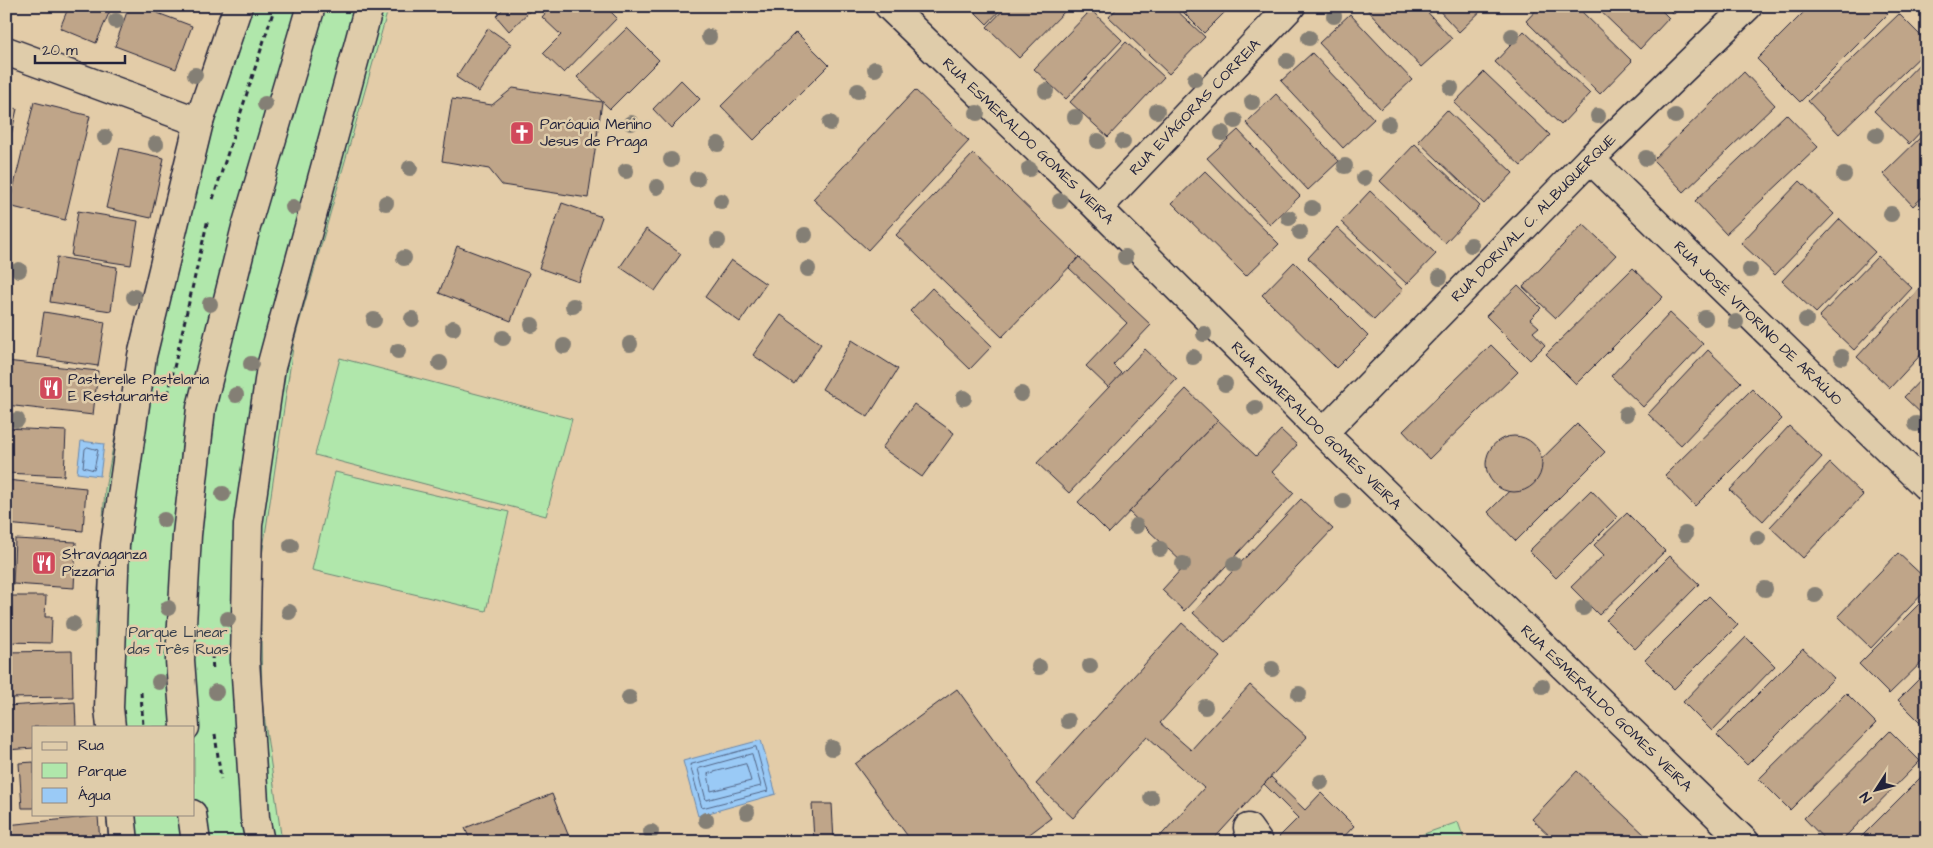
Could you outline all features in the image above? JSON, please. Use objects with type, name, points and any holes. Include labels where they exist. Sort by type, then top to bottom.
[{"type":"street","points":[[111,726],[115,545],[142,356],[199,122],[238,6]]},
{"type":"street","points":[[185,726],[180,660],[187,535],[201,408],[246,227],[311,6]]},
{"type":"street","points":[[260,842],[255,818],[245,660],[248,525],[271,367],[369,6]]},
{"type":"street","name":"RUA ESMERALDO GOMES VIEIRA","points":[[889,6],[1098,208],[1323,433],[1745,842]]},
{"type":"street","name":"RUA EVÁGORAS CORREIA","points":[[1098,208],[1291,6]]},
{"type":"street","name":"RUA DORIVAL C. ALBUQUERQUE","points":[[1323,433],[1590,159],[1748,6]]},
{"type":"street","points":[[6,51],[199,122]]},
{"type":"street","name":"RUA JOSÉ VITORINO DE ARAÚJO","points":[[1590,159],[1927,487]]},
{"type":"street","points":[[121,816],[124,842]]},
{"type":"street","points":[[192,816],[196,842]]},
{"type":"green space","name":"Parque Linear das Três Ruas","points":[[224,6],[389,6],[294,341],[260,569],[262,701],[282,842],[109,842],[106,816],[195,816],[195,726],[100,726],[95,633],[105,489],[133,343]]},
{"type":"green space","points":[[340,358],[572,419],[546,516],[315,455]]},
{"type":"green space","points":[[335,472],[509,512],[486,611],[312,570]]},
{"type":"green space","points":[[1458,822],[1465,842],[1401,842]]},
{"type":"water","points":[[81,441],[104,444],[100,476],[77,473]]},
{"type":"water","points":[[761,740],[776,794],[698,816],[683,761]]},
{"type":"building","points":[[69,6],[112,6],[96,43],[60,28]]},
{"type":"building","points":[[129,6],[139,6],[192,26],[176,69],[115,46]]},
{"type":"building","points":[[506,6],[535,6],[509,31],[496,16]]},
{"type":"building","points":[[552,6],[605,6],[617,18],[564,73],[543,53],[561,35],[542,17]]},
{"type":"building","points":[[969,6],[1004,6],[987,24]]},
{"type":"building","points":[[1007,6],[1070,6],[1019,58],[987,27]]},
{"type":"building","points":[[1119,6],[1172,6],[1205,37],[1169,74],[1109,17]]},
{"type":"building","points":[[1177,6],[1231,6],[1204,33]]},
{"type":"building","points":[[1364,6],[1422,6],[1452,39],[1421,67]]},
{"type":"building","points":[[1435,6],[1486,6],[1459,32]]},
{"type":"building","points":[[1540,6],[1576,6],[1632,61],[1600,94],[1526,21]]},
{"type":"building","points":[[1595,6],[1657,6],[1669,18],[1640,49]]},
{"type":"building","points":[[1665,6],[1682,6],[1674,14]]},
{"type":"building","points":[[1810,6],[1880,6],[1888,14],[1800,102],[1757,59]]},
{"type":"building","points":[[1091,10],[1122,40],[1066,99],[1034,69]]},
{"type":"building","points":[[1350,14],[1412,80],[1381,109],[1319,43]]},
{"type":"building","points":[[1899,14],[1927,42],[1927,50],[1839,134],[1808,101]]},
{"type":"building","points":[[488,28],[511,44],[479,92],[456,77]]},
{"type":"building","points":[[627,28],[659,60],[610,109],[577,77]]},
{"type":"building","points":[[1524,31],[1590,94],[1561,125],[1495,62]]},
{"type":"building","points":[[796,32],[829,65],[754,140],[721,106]]},
{"type":"building","points":[[1126,42],[1164,77],[1108,137],[1070,102]]},
{"type":"building","points":[[1312,53],[1374,119],[1343,148],[1281,81]]},
{"type":"building","points":[[1927,56],[1927,125],[1909,144],[1874,111]]},
{"type":"building","points":[[1484,72],[1550,135],[1521,166],[1454,103]]},
{"type":"building","points":[[1744,72],[1775,105],[1684,192],[1653,160]]},
{"type":"building","points":[[681,80],[700,99],[671,128],[653,109]]},
{"type":"building","name":"Paróquia Menino Jesus de Praga","points":[[513,88],[602,102],[588,198],[502,185],[489,169],[442,161],[452,99],[492,105]]},
{"type":"building","points":[[915,90],[969,141],[868,250],[813,199]]},
{"type":"building","points":[[1276,94],[1339,161],[1308,190],[1246,123]]},
{"type":"building","points":[[34,102],[90,116],[65,220],[9,206]]},
{"type":"building","points":[[6,106],[17,109],[6,157]]},
{"type":"building","points":[[1447,110],[1513,173],[1484,204],[1418,141]]},
{"type":"building","points":[[1786,114],[1818,147],[1726,234],[1695,201]]},
{"type":"building","points":[[1238,130],[1300,196],[1270,225],[1207,158]]},
{"type":"building","points":[[1927,131],[1927,193],[1913,206],[1883,174]]},
{"type":"building","points":[[1415,144],[1480,206],[1445,243],[1380,181]]},
{"type":"building","points":[[120,148],[164,158],[151,218],[106,208]]},
{"type":"building","points":[[973,154],[1079,257],[1002,337],[896,235]]},
{"type":"building","points":[[1205,171],[1279,244],[1246,276],[1172,203]]},
{"type":"building","points":[[1800,181],[1834,214],[1775,275],[1741,243]]},
{"type":"building","points":[[1370,191],[1436,254],[1407,284],[1341,222]]},
{"type":"building","points":[[562,203],[602,217],[579,282],[539,268]]},
{"type":"building","points":[[78,211],[138,221],[131,265],[71,256]]},
{"type":"building","points":[[1840,219],[1875,252],[1816,313],[1782,281]]},
{"type":"building","points":[[1583,224],[1616,255],[1556,318],[1523,287]]},
{"type":"building","points":[[1337,227],[1403,290],[1374,320],[1308,258]]},
{"type":"building","points":[[646,229],[681,254],[655,291],[620,267]]},
{"type":"building","points":[[457,246],[529,273],[511,321],[439,293]]},
{"type":"building","points":[[1878,256],[1912,288],[1854,350],[1819,317]]},
{"type":"building","points":[[57,257],[117,267],[111,311],[50,302]]},
{"type":"building","points":[[1079,257],[1151,325],[1113,365],[1122,374],[1109,388],[1086,366],[1127,323],[1069,268]]},
{"type":"building","points":[[731,260],[766,284],[740,322],[705,297]]},
{"type":"building","points":[[1294,262],[1368,336],[1336,368],[1262,295]]},
{"type":"building","points":[[1633,268],[1663,297],[1576,384],[1546,354]]},
{"type":"building","points":[[1927,281],[1927,348],[1890,388],[1857,357]]},
{"type":"building","points":[[1518,285],[1541,308],[1530,319],[1539,327],[1533,332],[1545,345],[1530,360],[1486,316]]},
{"type":"building","points":[[932,288],[992,346],[970,369],[910,311]]},
{"type":"building","points":[[44,312],[105,322],[98,366],[37,357]]},
{"type":"building","points":[[1670,313],[1703,344],[1643,407],[1611,376]]},
{"type":"building","points":[[781,315],[821,344],[794,384],[753,355]]},
{"type":"building","points":[[852,340],[898,369],[868,417],[822,389]]},
{"type":"building","points":[[1491,345],[1518,372],[1429,459],[1403,431]]},
{"type":"building","points":[[1145,349],[1177,379],[1069,493],[1037,463]]},
{"type":"building","points":[[1708,350],[1741,382],[1681,445],[1648,414]]},
{"type":"building","name":"Pasterelle Pastelaria E Restaurante","points":[[6,361],[98,371],[93,415],[6,405]]},
{"type":"building","points":[[1927,373],[1927,419],[1904,397]]},
{"type":"building","points":[[1186,389],[1218,420],[1109,533],[1078,502]]},
{"type":"building","points":[[1752,389],[1782,419],[1695,506],[1665,475]]},
{"type":"building","points":[[914,404],[954,433],[922,477],[882,448]]},
{"type":"building","points":[[1218,420],[1256,456],[1281,430],[1297,445],[1272,472],[1294,493],[1184,611],[1162,590],[1185,565],[1129,512]]},
{"type":"building","points":[[1577,424],[1605,452],[1516,541],[1488,512]]},
{"type":"building","points":[[1789,426],[1822,457],[1763,521],[1730,490]]},
{"type":"building","points":[[6,428],[66,431],[64,476],[6,473]]},
{"type":"building","points":[[1509,436],[1519,436],[1534,444],[1540,453],[1542,464],[1540,475],[1534,484],[1519,492],[1509,492],[1498,487],[1491,480],[1486,469],[1486,459],[1491,448],[1498,441]]},
{"type":"building","points":[[1830,463],[1863,495],[1803,558],[1770,527]]},
{"type":"building","points":[[6,480],[86,488],[83,531],[6,524]]},
{"type":"building","points":[[1591,490],[1617,517],[1556,578],[1529,551]]},
{"type":"building","points":[[1301,499],[1333,529],[1225,643],[1193,613]]},
{"type":"building","points":[[1627,513],[1665,551],[1599,615],[1571,587],[1604,555],[1594,545]]},
{"type":"building","name":"Stravaganza Pizzaria","points":[[15,539],[76,542],[74,588],[13,584]]},
{"type":"building","points":[[1898,553],[1927,580],[1927,589],[1871,648],[1838,616]]},
{"type":"building","points":[[1670,556],[1699,584],[1635,649],[1606,620]]},
{"type":"building","points":[[6,596],[46,596],[45,617],[52,617],[51,643],[6,642]]},
{"type":"building","points":[[1709,596],[1738,625],[1674,689],[1645,660]]},
{"type":"building","points":[[1927,596],[1927,657],[1889,694],[1859,664]]},
{"type":"building","points":[[1182,623],[1220,657],[1160,723],[1191,750],[1250,685],[1307,737],[1211,842],[1155,842],[1204,788],[1147,736],[1073,818],[1036,784]]},
{"type":"building","points":[[1746,637],[1775,666],[1712,731],[1683,702]]},
{"type":"building","points":[[1803,649],[1834,678],[1747,765],[1717,735]]},
{"type":"building","points":[[72,651],[73,697],[6,698],[6,652]]},
{"type":"building","points":[[1927,671],[1927,729],[1898,700]]},
{"type":"building","points":[[957,689],[1051,818],[1019,842],[912,842],[855,764]]},
{"type":"building","points":[[1846,693],[1876,723],[1790,810],[1759,779]]},
{"type":"building","points":[[75,702],[76,726],[32,726],[32,748],[6,750],[6,706]]},
{"type":"building","points":[[1890,731],[1920,761],[1840,842],[1827,842],[1804,818]]},
{"type":"building","points":[[32,762],[32,808],[22,808],[19,763]]},
{"type":"building","points":[[1577,771],[1646,836],[1640,842],[1556,842],[1532,819]]},
{"type":"building","points":[[1927,771],[1927,831],[1916,842],[1856,842]]},
{"type":"building","points":[[1271,777],[1305,810],[1321,793],[1354,826],[1339,842],[1283,842],[1278,838],[1298,818],[1264,784]]},
{"type":"building","points":[[552,794],[571,842],[471,842],[465,828]]},
{"type":"building","points":[[812,804],[832,804],[834,842],[814,842]]},
{"type":"building","points":[[98,816],[100,842],[6,842],[6,825]]},
{"type":"place","name":"Paróquia Menino Jesus de Praga","points":[[522,133]]},
{"type":"place","name":"Pasterelle Pastelaria E Restaurante","points":[[51,388]]},
{"type":"place","name":"Stravaganza Pizzaria","points":[[44,563]]}]
